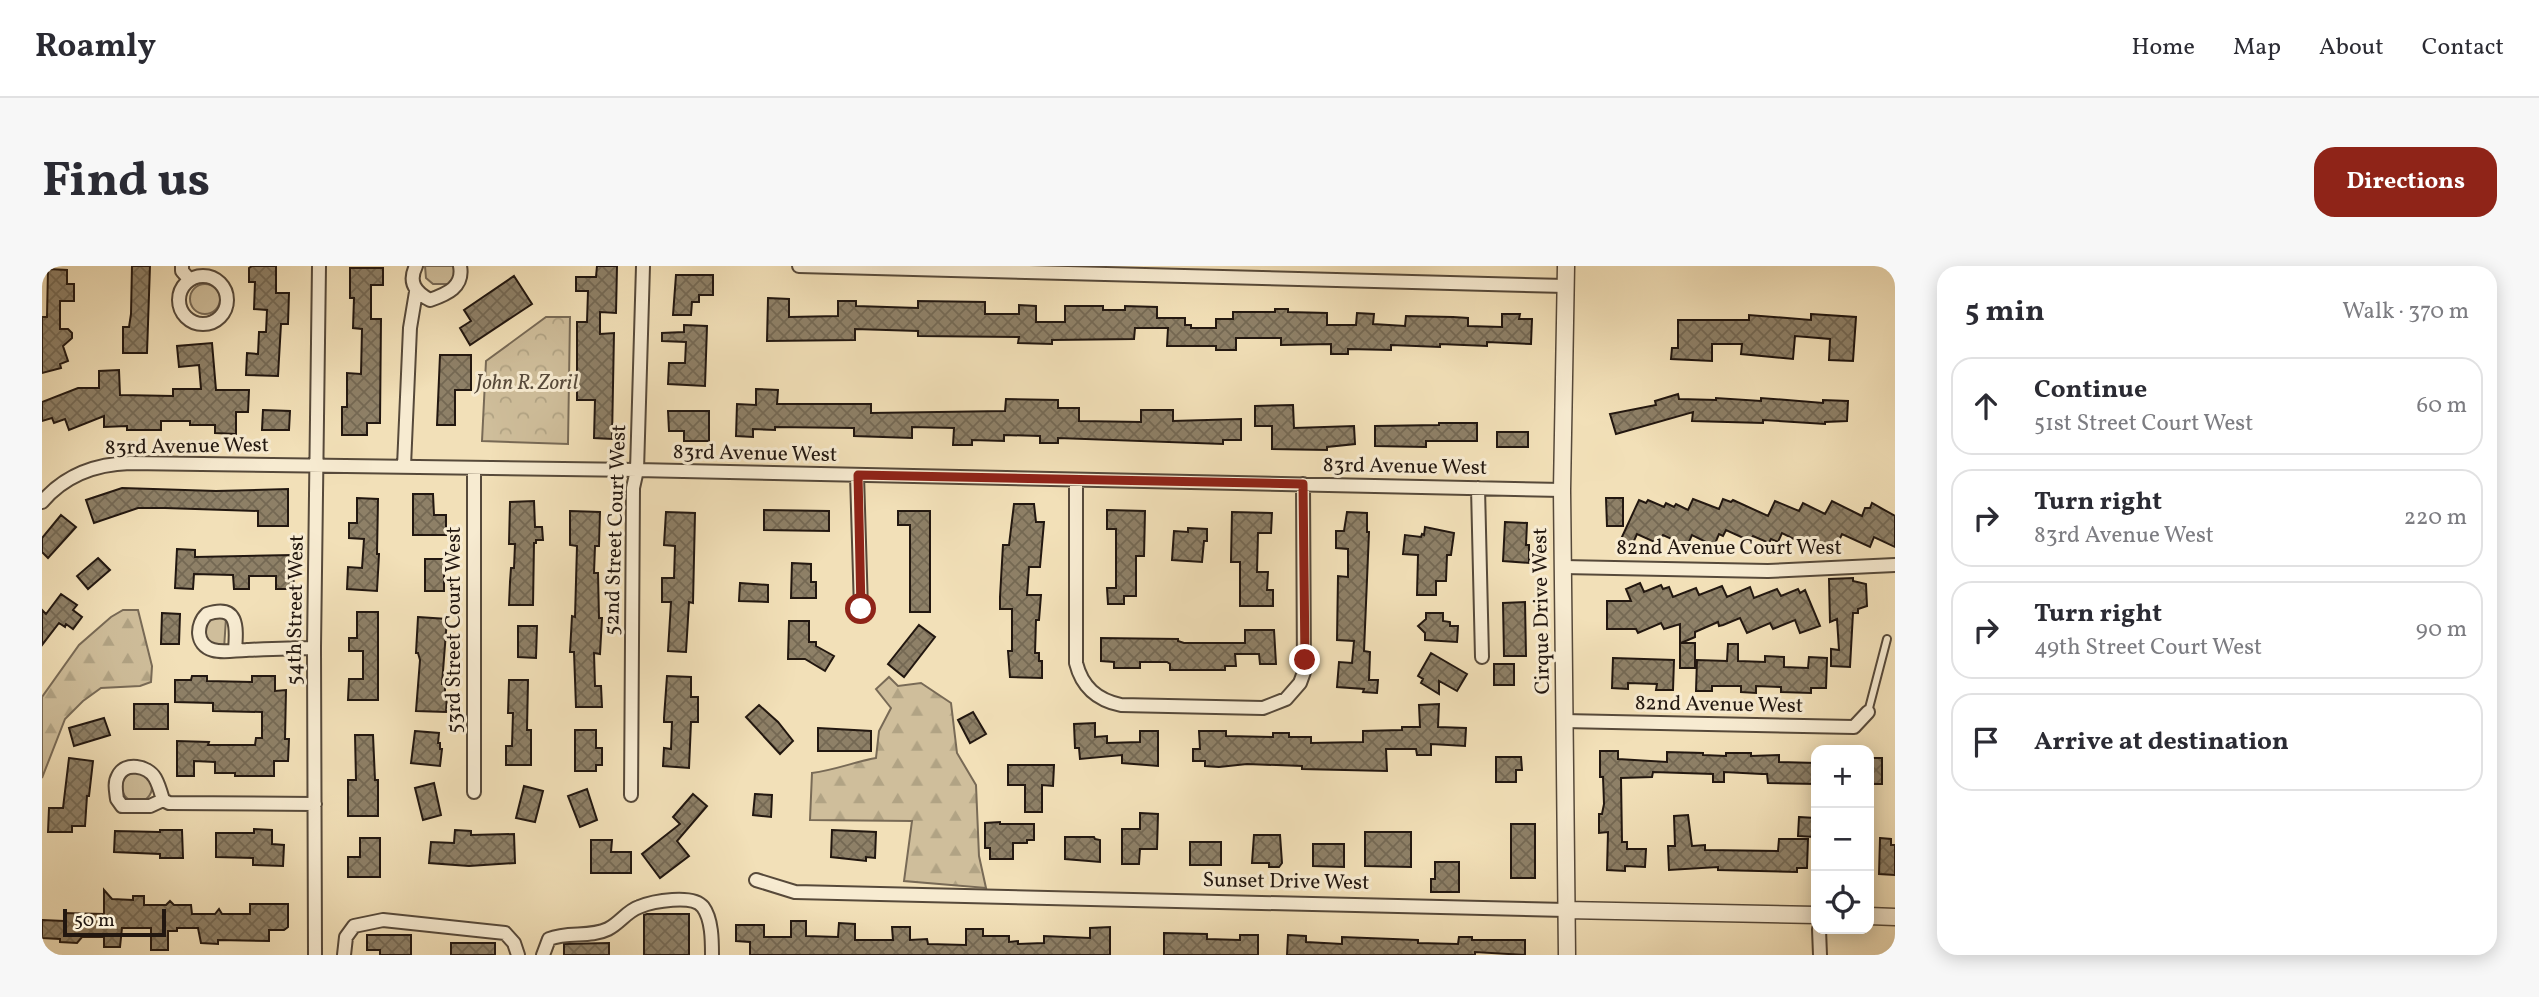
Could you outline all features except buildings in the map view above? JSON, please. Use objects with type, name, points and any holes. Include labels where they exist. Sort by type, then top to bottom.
[{"type":"street","points":[[181,266],[181,271],[190,279]]},
{"type":"street","name":"54th Street West","points":[[315,955],[314,648],[319,266]]},
{"type":"street","points":[[404,466],[410,328],[416,292],[412,274],[416,266]]},
{"type":"street","points":[[416,292],[430,300],[451,290],[461,279],[460,266]]},
{"type":"street","name":"52nd Street Court West","points":[[631,795],[633,488],[637,470],[643,266]]},
{"type":"street","points":[[799,266],[1565,286]]},
{"type":"street","name":"Cirque Drive West","points":[[1566,266],[1562,489],[1567,955]]},
{"type":"street","name":"83rd Avenue West","points":[[42,502],[56,487],[70,478],[114,464],[317,464],[1562,489]]},
{"type":"street","name":"53rd Street Court West","points":[[474,468],[474,792]]},
{"type":"street","points":[[858,475],[861,609]]},
{"type":"street","points":[[1076,480],[1076,663],[1084,683],[1093,693],[1108,702],[1121,705],[1263,708],[1286,699],[1300,683],[1305,660],[1303,484]]},
{"type":"street","points":[[1478,488],[1482,657]]},
{"type":"street","name":"82nd Avenue Court West","points":[[1563,567],[1768,571],[1895,565]]},
{"type":"street","points":[[234,650],[314,648]]},
{"type":"street","name":"82nd Avenue West","points":[[1564,721],[1854,727],[1868,712]]},
{"type":"street","points":[[163,800],[169,803],[315,804]]},
{"type":"street","name":"Sunset Drive West","points":[[756,880],[795,892],[1811,915]]},
{"type":"street","points":[[543,955],[549,939],[608,929],[639,907],[666,900],[695,901],[702,906],[708,918],[712,955]]},
{"type":"street","points":[[1874,916],[1895,917]]},
{"type":"street","points":[[344,955],[346,937],[354,926],[383,920],[505,933],[514,943],[518,955]]},
{"type":"street","points":[[1819,934],[1820,955]]},
{"type":"lane","points":[[1868,712],[1887,639]]},
{"type":"green space","points":[[425,266],[454,266],[454,276],[448,284],[433,284],[426,278]]},
{"type":"green space","points":[[205,284],[216,288],[220,299],[216,310],[205,314],[194,310],[190,299],[194,288]]},
{"type":"green space","name":"John R. Zoril","points":[[546,317],[570,317],[568,444],[482,441],[486,361]]},
{"type":"green space","points":[[123,610],[138,610],[152,666],[151,682],[140,686],[101,688],[83,701],[65,719],[42,778],[42,697],[79,645]]},
{"type":"green space","points":[[211,616],[226,618],[224,649],[212,646],[205,638],[207,621]]},
{"type":"green space","points":[[889,677],[898,686],[921,683],[951,703],[957,753],[976,785],[979,856],[986,888],[904,881],[912,821],[810,820],[812,773],[876,758],[879,731],[891,708],[876,689]]},
{"type":"green space","points":[[137,772],[148,776],[152,787],[148,798],[137,802],[126,798],[122,787],[126,776]]},
{"type":"route","points":[[861,609],[858,475],[1303,484],[1305,660]]}]
